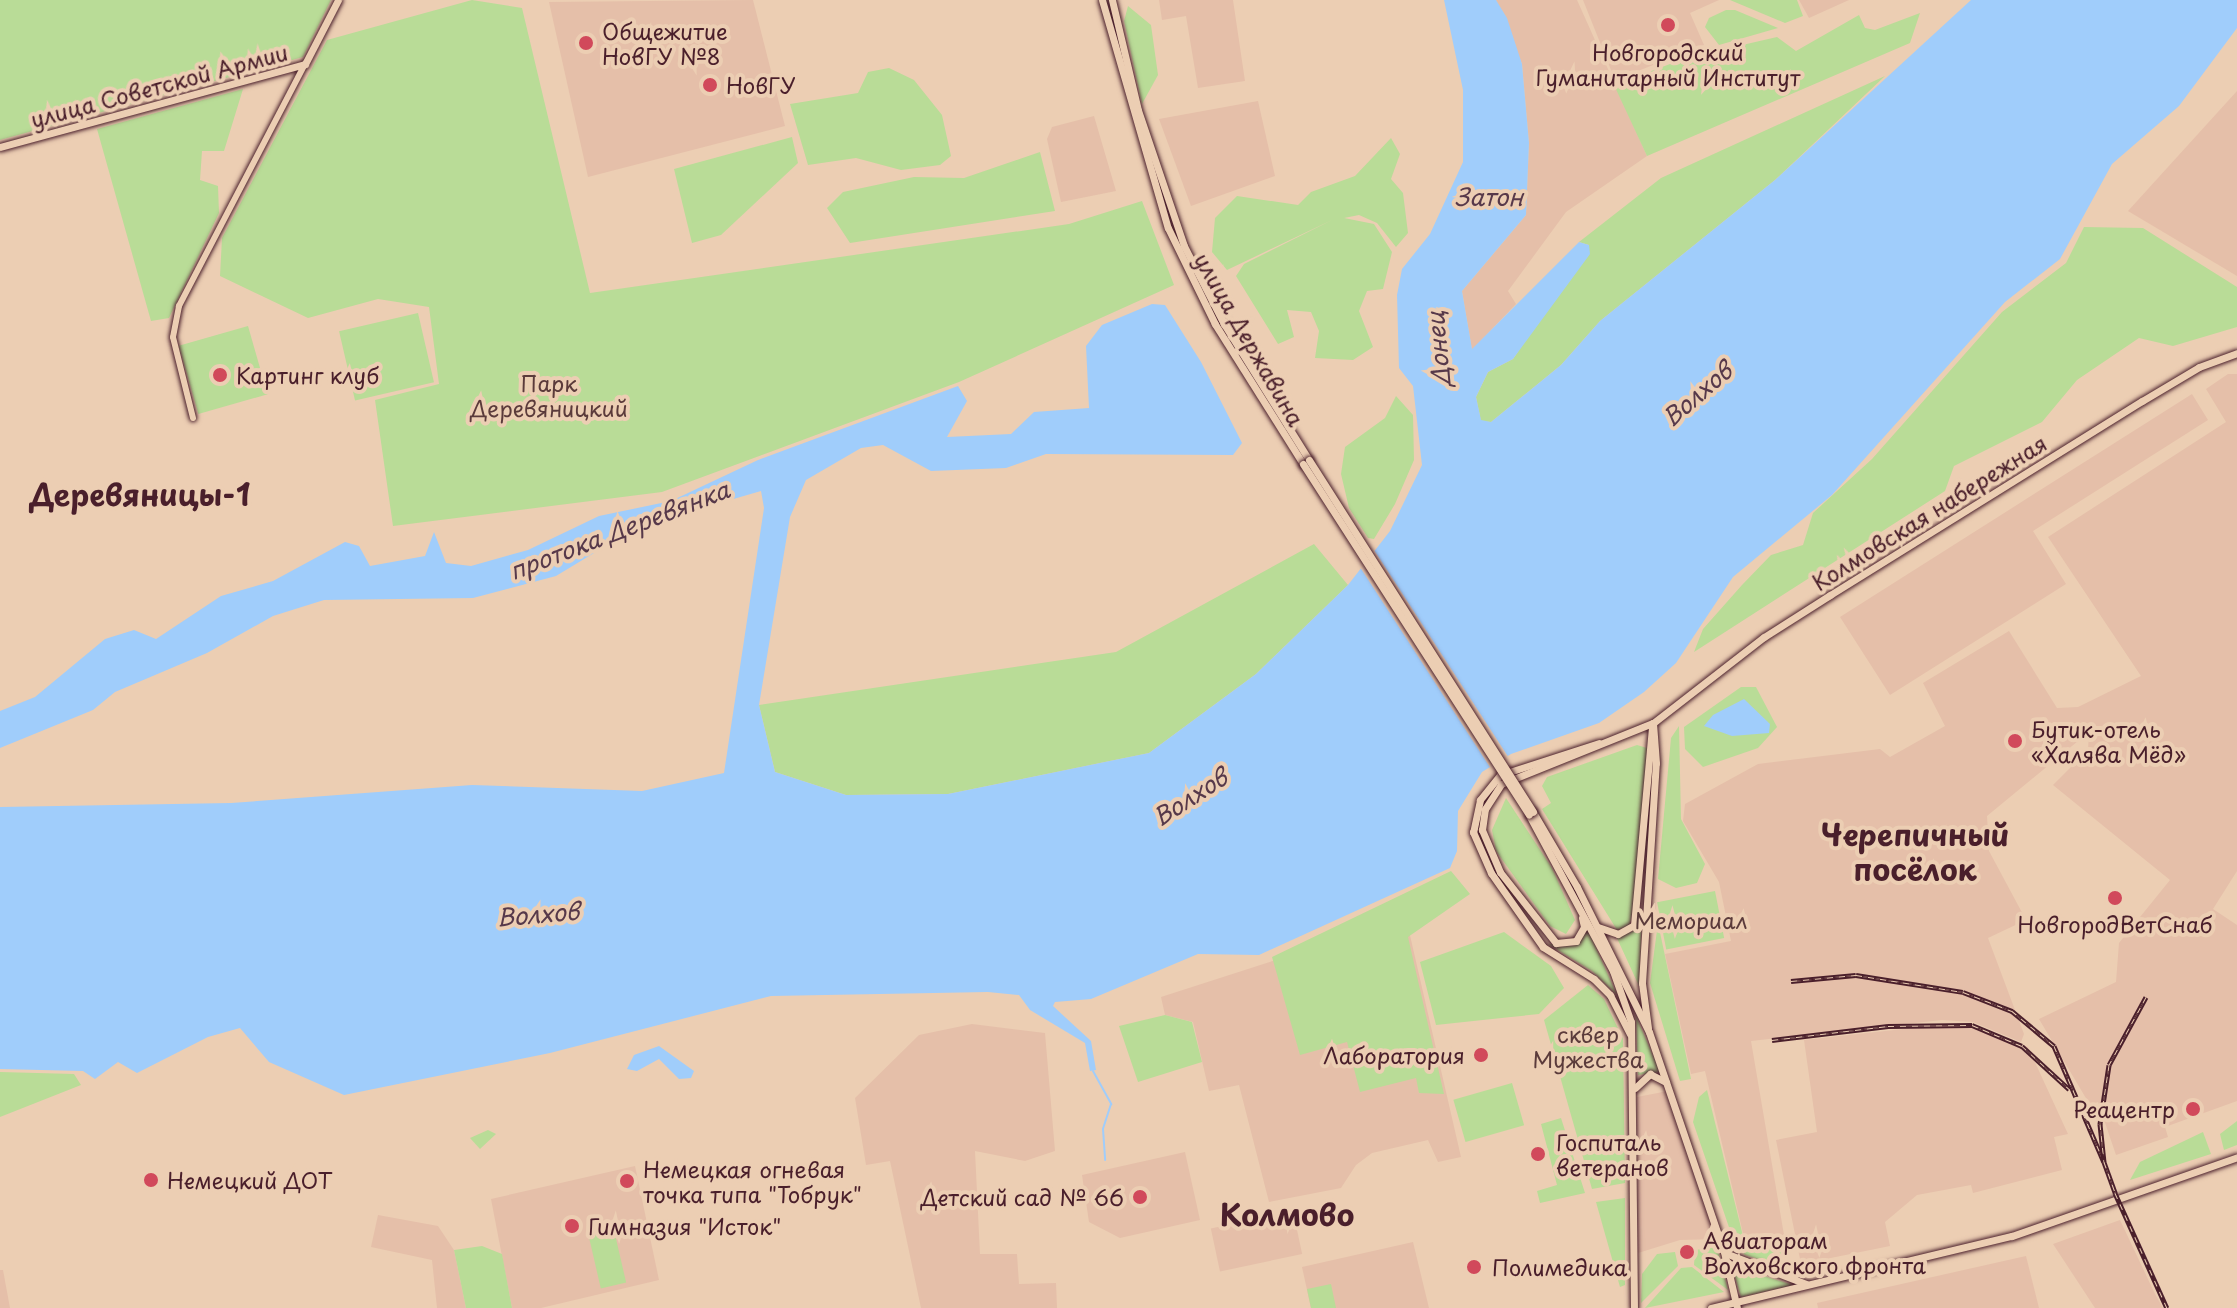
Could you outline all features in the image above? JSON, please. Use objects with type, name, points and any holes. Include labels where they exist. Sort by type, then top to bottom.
[{"type":"main road","name":"улица Советской Армии","points":[[0,147],[305,64],[338,0]]},
{"type":"main road","name":"улица Державина","points":[[1112,1],[1142,123],[1184,246],[1224,324],[1306,462]]},
{"type":"main road","name":"улица Державина","points":[[1103,2],[1168,228],[1215,324],[1306,462]]},
{"type":"main road","name":"Колмовская набережная","points":[[1578,900],[1583,923],[1581,936],[1569,944],[1556,943],[1541,930],[1491,855],[1482,830],[1485,809],[1495,792],[1516,774],[1653,723],[1790,620],[2142,401],[2199,367],[2237,353]]},
{"type":"main road","points":[[1306,462],[1531,813],[1598,927],[1649,1032],[1724,1252],[1739,1306]]},
{"type":"main road","points":[[1598,927],[1618,934],[1634,925],[1653,723]]},
{"type":"main road","points":[[1649,1032],[1642,983],[1657,752],[1653,723]]},
{"type":"main road","name":"Колмовская набережная","points":[[1632,1040],[1610,995],[1543,947],[1481,855],[1474,820],[1487,790],[1509,770],[1653,723]]},
{"type":"main road","points":[[1531,813],[1578,900],[1628,1006],[1632,1040],[1634,1308]]},
{"type":"main road","points":[[1633,1095],[1639,1081],[1650,1074],[1669,1087]]},
{"type":"main road","points":[[1711,1308],[1739,1306],[1755,1298],[2028,1232],[2237,1157]]},
{"type":"main road","points":[[1724,1252],[1750,1267],[1808,1285]]},
{"type":"street","points":[[1103,2],[1112,1]]},
{"type":"street","points":[[193,418],[173,337],[175,322],[305,64]]},
{"type":"shaded area","points":[[753,0],[785,126],[588,177],[549,2]]},
{"type":"shaded area","points":[[1159,0],[1233,0],[1245,81],[1198,88],[1186,16],[1162,20]]},
{"type":"shaded area","points":[[1496,0],[1577,0],[1647,156],[1566,212],[1508,291],[1516,304],[1472,350],[1462,291],[1526,215],[1529,143],[1522,64]]},
{"type":"shaded area","points":[[1583,0],[1719,0],[1690,13],[1704,45],[1615,80]]},
{"type":"shaded area","name":"Новгородский Гуманитарный Институт","points":[[1799,0],[1849,0],[1809,18]]},
{"type":"shaded area","points":[[2237,91],[2237,276],[2128,211]]},
{"type":"shaded area","points":[[1258,101],[1275,176],[1191,206],[1159,119]]},
{"type":"shaded area","points":[[1094,116],[1116,191],[1061,202],[1047,139],[1052,127]]},
{"type":"shaded area","points":[[2228,374],[2237,374],[2237,871],[2213,909],[2237,925],[2237,1101],[2165,1127],[2168,1137],[2116,1155],[2098,1102],[2090,1105],[2039,1019],[2116,982],[2119,943],[2170,880],[2053,785],[2088,750],[2089,732],[1987,816],[1989,851],[2026,920],[1988,938],[2024,1034],[2021,1042],[1973,1022],[1942,1020],[1751,1041],[1784,1235],[1745,1242],[1705,1071],[1691,1074],[1665,954],[1731,941],[1719,882],[1683,821],[1685,804],[1758,764],[1880,749],[1890,757],[1945,726],[1923,683],[2009,631],[2057,708],[2078,707],[2141,676],[2048,537],[2226,422],[2206,389]]},
{"type":"shaded area","points":[[2192,394],[2208,420],[2033,531],[2066,584],[1890,695],[1840,617]]},
{"type":"shaded area","points":[[1406,918],[1461,1157],[1438,1162],[1428,1140],[1372,1153],[1356,1165],[1341,1188],[1269,1202],[1239,1085],[1209,1091],[1193,1022],[1165,1015],[1161,997]]},
{"type":"shaded area","points":[[972,1024],[1045,1033],[1055,1151],[1025,1161],[975,1151],[980,1254],[1017,1254],[1019,1284],[1056,1283],[1057,1308],[921,1308],[890,1161],[866,1165],[855,1098],[919,1035]]},
{"type":"shaded area","points":[[1939,1025],[1978,1029],[2028,1047],[2068,1134],[2054,1137],[2062,1170],[1973,1193],[1971,1185],[1917,1195],[1885,1222],[1890,1246],[1801,1264],[1776,1140],[1817,1132],[1804,1040]]},
{"type":"shaded area","points":[[1668,1091],[1716,1239],[1680,1240],[1638,1253],[1637,1097]]},
{"type":"shaded area","name":"Детский сад № 66","points":[[1185,1152],[1200,1220],[1120,1238],[1089,1222],[1082,1175]]},
{"type":"shaded area","name":"Гимназия \"Исток\"","points":[[635,1166],[659,1280],[541,1308],[512,1308],[491,1199]]},
{"type":"shaded area","points":[[1293,1211],[1302,1254],[1220,1272],[1211,1228]]},
{"type":"shaded area","points":[[378,1215],[438,1226],[454,1250],[466,1308],[437,1308],[432,1260],[371,1247]]},
{"type":"shaded area","points":[[2120,1220],[2163,1308],[2095,1308],[2053,1244]]},
{"type":"shaded area","points":[[1413,1242],[1429,1308],[1311,1308],[1302,1267]]},
{"type":"shaded area","points":[[2026,1256],[2039,1308],[1818,1308],[1817,1303]]},
{"type":"shaded area","points":[[0,1270],[3,1270],[10,1308],[0,1308]]},
{"type":"green space","points":[[0,0],[331,0],[303,57],[0,140]]},
{"type":"green space","name":"Парк Деревяницкий","points":[[472,0],[522,8],[590,293],[1069,224],[1142,201],[1174,285],[959,382],[662,492],[393,526],[375,400],[439,384],[429,307],[378,299],[308,318],[220,276],[222,238],[327,40]]},
{"type":"green space","points":[[1730,0],[1797,0],[1803,16],[1785,23]]},
{"type":"green space","points":[[1128,6],[1151,25],[1158,75],[1142,104],[1124,21]]},
{"type":"green space","points":[[1726,10],[1735,10],[1778,28],[1719,45],[1705,27],[1709,18]]},
{"type":"green space","points":[[1920,13],[1910,43],[1647,156],[1614,85],[1686,58],[1777,37],[1796,51],[1859,15],[1865,28],[1875,30]]},
{"type":"green space","points":[[889,68],[914,80],[942,115],[951,156],[940,165],[901,170],[856,158],[808,165],[790,104],[858,93],[868,72]]},
{"type":"green space","points":[[1885,76],[1775,180],[1600,321],[1561,365],[1491,422],[1481,421],[1476,397],[1488,372],[1513,359],[1589,245],[1579,242],[1661,178]]},
{"type":"green space","points":[[243,89],[224,151],[202,151],[200,180],[218,186],[219,213],[169,318],[151,321],[97,129]]},
{"type":"green space","points":[[792,137],[798,163],[721,235],[692,243],[674,169]]},
{"type":"green space","points":[[1391,138],[1400,154],[1391,179],[1403,193],[1408,233],[1396,247],[1377,223],[1359,215],[1344,218],[1374,224],[1392,252],[1383,289],[1367,291],[1359,311],[1373,347],[1353,360],[1315,358],[1319,331],[1311,312],[1287,310],[1294,337],[1278,344],[1236,276],[1244,264],[1332,220],[1227,270],[1212,252],[1215,218],[1237,196],[1298,205],[1311,192],[1355,176]]},
{"type":"green space","points":[[1040,152],[1055,211],[850,243],[827,208],[843,192],[914,177],[964,178]]},
{"type":"green space","points":[[2084,227],[2143,228],[2237,287],[2237,327],[2173,346],[2139,338],[2077,380],[2042,422],[1954,466],[1945,491],[1694,652],[1703,629],[1742,585],[1771,555],[1803,545],[1813,513],[1872,459],[2002,312],[2066,263]]},
{"type":"green space","points":[[418,313],[434,382],[355,400],[339,331]]},
{"type":"green space","points":[[248,326],[268,394],[198,414],[179,346]]},
{"type":"green space","points":[[1396,396],[1413,415],[1414,460],[1395,504],[1374,539],[1368,538],[1349,508],[1341,474],[1345,447],[1385,418]]},
{"type":"green space","points":[[1314,544],[1348,585],[1256,674],[1149,753],[948,794],[846,795],[775,772],[759,705],[1116,652]]},
{"type":"green space","points":[[1741,687],[1756,687],[1777,727],[1758,748],[1703,767],[1685,749],[1684,727]]},
{"type":"green space","points":[[1679,726],[1681,819],[1705,864],[1697,883],[1676,888],[1658,879],[1671,738]]},
{"type":"green space","points":[[1637,745],[1647,748],[1637,896],[1629,926],[1617,930],[1542,809],[1551,803],[1542,786],[1547,777]]},
{"type":"green space","points":[[1506,798],[1552,868],[1575,920],[1566,934],[1550,926],[1496,851],[1492,830]]},
{"type":"green space","points":[[1451,871],[1470,894],[1408,937],[1444,1094],[1419,1093],[1416,1078],[1360,1092],[1347,1042],[1300,1055],[1272,957]]},
{"type":"green space","name":"Мемориал","points":[[1715,891],[1724,938],[1666,949],[1657,902]]},
{"type":"green space","points":[[1642,921],[1639,986],[1616,936],[1634,931]]},
{"type":"green space","points":[[1658,923],[1691,1079],[1680,1081],[1650,983]]},
{"type":"green space","points":[[1588,930],[1617,995],[1592,971],[1548,944],[1577,944]]},
{"type":"green space","points":[[1504,932],[1551,966],[1564,988],[1539,1014],[1436,1025],[1420,962]]},
{"type":"green space","name":"сквер Мужества","points":[[1588,985],[1604,999],[1623,1039],[1625,1183],[1592,1189],[1544,1020]]},
{"type":"green space","points":[[1165,1015],[1192,1022],[1202,1062],[1138,1082],[1119,1026]]},
{"type":"green space","points":[[1636,1016],[1660,1072],[1638,1075]]},
{"type":"green space","points":[[0,1072],[74,1074],[81,1085],[0,1117]]},
{"type":"green space","points":[[1512,1083],[1524,1125],[1465,1142],[1453,1100]]},
{"type":"green space","points":[[1707,1090],[1744,1240],[1732,1236],[1693,1122],[1699,1097]]},
{"type":"green space","points":[[1561,1118],[1585,1193],[1540,1203],[1537,1191],[1557,1185],[1541,1124]]},
{"type":"green space","points":[[2237,1121],[2237,1145],[2224,1150],[2220,1134]]},
{"type":"green space","points":[[488,1130],[496,1134],[480,1149],[470,1138]]},
{"type":"green space","points":[[2203,1132],[2211,1154],[2130,1180],[2140,1162]]},
{"type":"green space","points":[[1625,1198],[1625,1285],[1620,1287],[1596,1202]]},
{"type":"green space","points":[[614,1230],[626,1283],[601,1288],[589,1236]]},
{"type":"green space","points":[[1736,1244],[1781,1250],[1782,1266],[1745,1255]]},
{"type":"green space","points":[[482,1246],[502,1254],[512,1308],[466,1308],[454,1250]]},
{"type":"green space","points":[[1717,1247],[1728,1290],[1694,1265],[1695,1250]]},
{"type":"green space","points":[[1675,1252],[1678,1266],[1641,1303],[1642,1274],[1657,1254]]},
{"type":"green space","points":[[1731,1264],[1761,1275],[1793,1285],[1741,1297]]},
{"type":"green space","points":[[1692,1267],[1724,1292],[1645,1308],[1681,1268]]},
{"type":"green space","points":[[1331,1284],[1336,1308],[1311,1308],[1307,1289]]},
{"type":"water","points":[[1444,0],[1496,0],[1507,18],[1522,64],[1529,143],[1526,215],[1462,291],[1472,349],[1579,242],[1589,245],[1590,254],[1513,359],[1488,372],[1476,397],[1481,420],[1491,422],[1561,365],[1600,321],[1775,180],[1971,0],[2237,0],[2237,28],[2179,106],[2112,164],[2060,259],[2005,302],[1832,495],[1733,577],[1676,663],[1644,692],[1599,723],[1511,754],[1482,772],[1458,811],[1457,851],[1450,868],[1259,955],[1198,954],[1091,999],[1055,1002],[1053,1006],[1091,1041],[1096,1070],[1090,1071],[1085,1043],[1030,1010],[1019,995],[988,992],[771,996],[550,1053],[344,1095],[269,1062],[240,1028],[208,1037],[137,1073],[118,1062],[95,1079],[83,1071],[0,1069],[0,807],[231,803],[472,785],[642,791],[724,773],[764,508],[761,491],[637,527],[556,576],[473,598],[324,600],[273,616],[207,653],[115,692],[93,710],[0,748],[0,711],[35,697],[105,639],[134,630],[156,639],[221,596],[273,581],[345,542],[359,546],[370,566],[425,556],[434,532],[446,563],[471,566],[528,550],[599,516],[671,501],[758,460],[958,386],[967,401],[947,437],[1011,434],[1034,412],[1089,408],[1086,346],[1102,325],[1152,304],[1165,305],[1201,362],[1242,443],[1233,455],[1046,454],[1006,468],[931,471],[883,445],[861,448],[806,480],[790,517],[759,705],[775,772],[846,795],[948,794],[1149,753],[1256,674],[1348,585],[1390,531],[1422,465],[1413,386],[1399,368],[1397,295],[1402,269],[1430,234],[1463,162],[1463,90]]},
{"type":"water","points":[[1744,699],[1770,724],[1769,733],[1732,736],[1704,726],[1713,715]]},
{"type":"water","points":[[659,1046],[694,1071],[691,1078],[679,1079],[659,1059],[637,1071],[627,1069],[634,1055]]},
{"type":"pier","points":[[1372,547],[1510,759],[1492,771],[1354,558]]},
{"type":"waterway","points":[[1093,1071],[1111,1104],[1103,1129],[1105,1160]]},
{"type":"railway","points":[[1791,981],[1856,975],[1963,992],[2012,1011],[2054,1046],[2104,1162]]},
{"type":"railway","points":[[2146,997],[2109,1065],[2100,1124],[2104,1162],[2115,1193],[2167,1308]]},
{"type":"railway","points":[[1772,1040],[1888,1026],[1972,1025],[2022,1046],[2069,1089]]},
{"type":"place","name":"Новгородский Гуманитарный Институт","points":[[1668,25]]},
{"type":"place","name":"Общежитие НовГУ №8","points":[[586,43]]},
{"type":"place","name":"НовГУ","points":[[710,85]]},
{"type":"place","name":"Картинг клуб","points":[[220,375]]},
{"type":"place","name":"Бутик-отель «Халява Мёд»","points":[[2015,741]]},
{"type":"place","name":"НовгородВетСнаб","points":[[2115,898]]},
{"type":"place","name":"Лаборатория","points":[[1481,1055]]},
{"type":"place","name":"Реацентр","points":[[2193,1109]]},
{"type":"place","name":"Госпиталь ветеранов","points":[[1538,1154]]},
{"type":"place","name":"Немецкий ДОТ","points":[[151,1180]]},
{"type":"place","name":"Немецкая огневая точка типа \"Тобрук\"","points":[[627,1181]]},
{"type":"place","name":"Детский сад № 66","points":[[1140,1197]]},
{"type":"place","name":"Гимназия \"Исток\"","points":[[572,1226]]},
{"type":"place","name":"Авиаторам Волховского фронта","points":[[1687,1252]]},
{"type":"place","name":"Полимедика","points":[[1474,1267]]},
{"type":"district","name":"Деревяницы-1","points":[[140,494]]},
{"type":"district","name":"Черепичный посёлок","points":[[1915,851]]},
{"type":"district","name":"Колмово","points":[[1287,1214]]},
{"type":"water label","name":"Затон","points":[[1489,197]]},
{"type":"water label","name":"Донец","points":[[1438,349]]},
{"type":"water label","name":"Волхов","points":[[1697,394]]},
{"type":"water label","name":"протока Деревянка","points":[[619,530]]},
{"type":"water label","name":"Волхов","points":[[1190,797]]},
{"type":"water label","name":"Волхов","points":[[538,914]]}]
